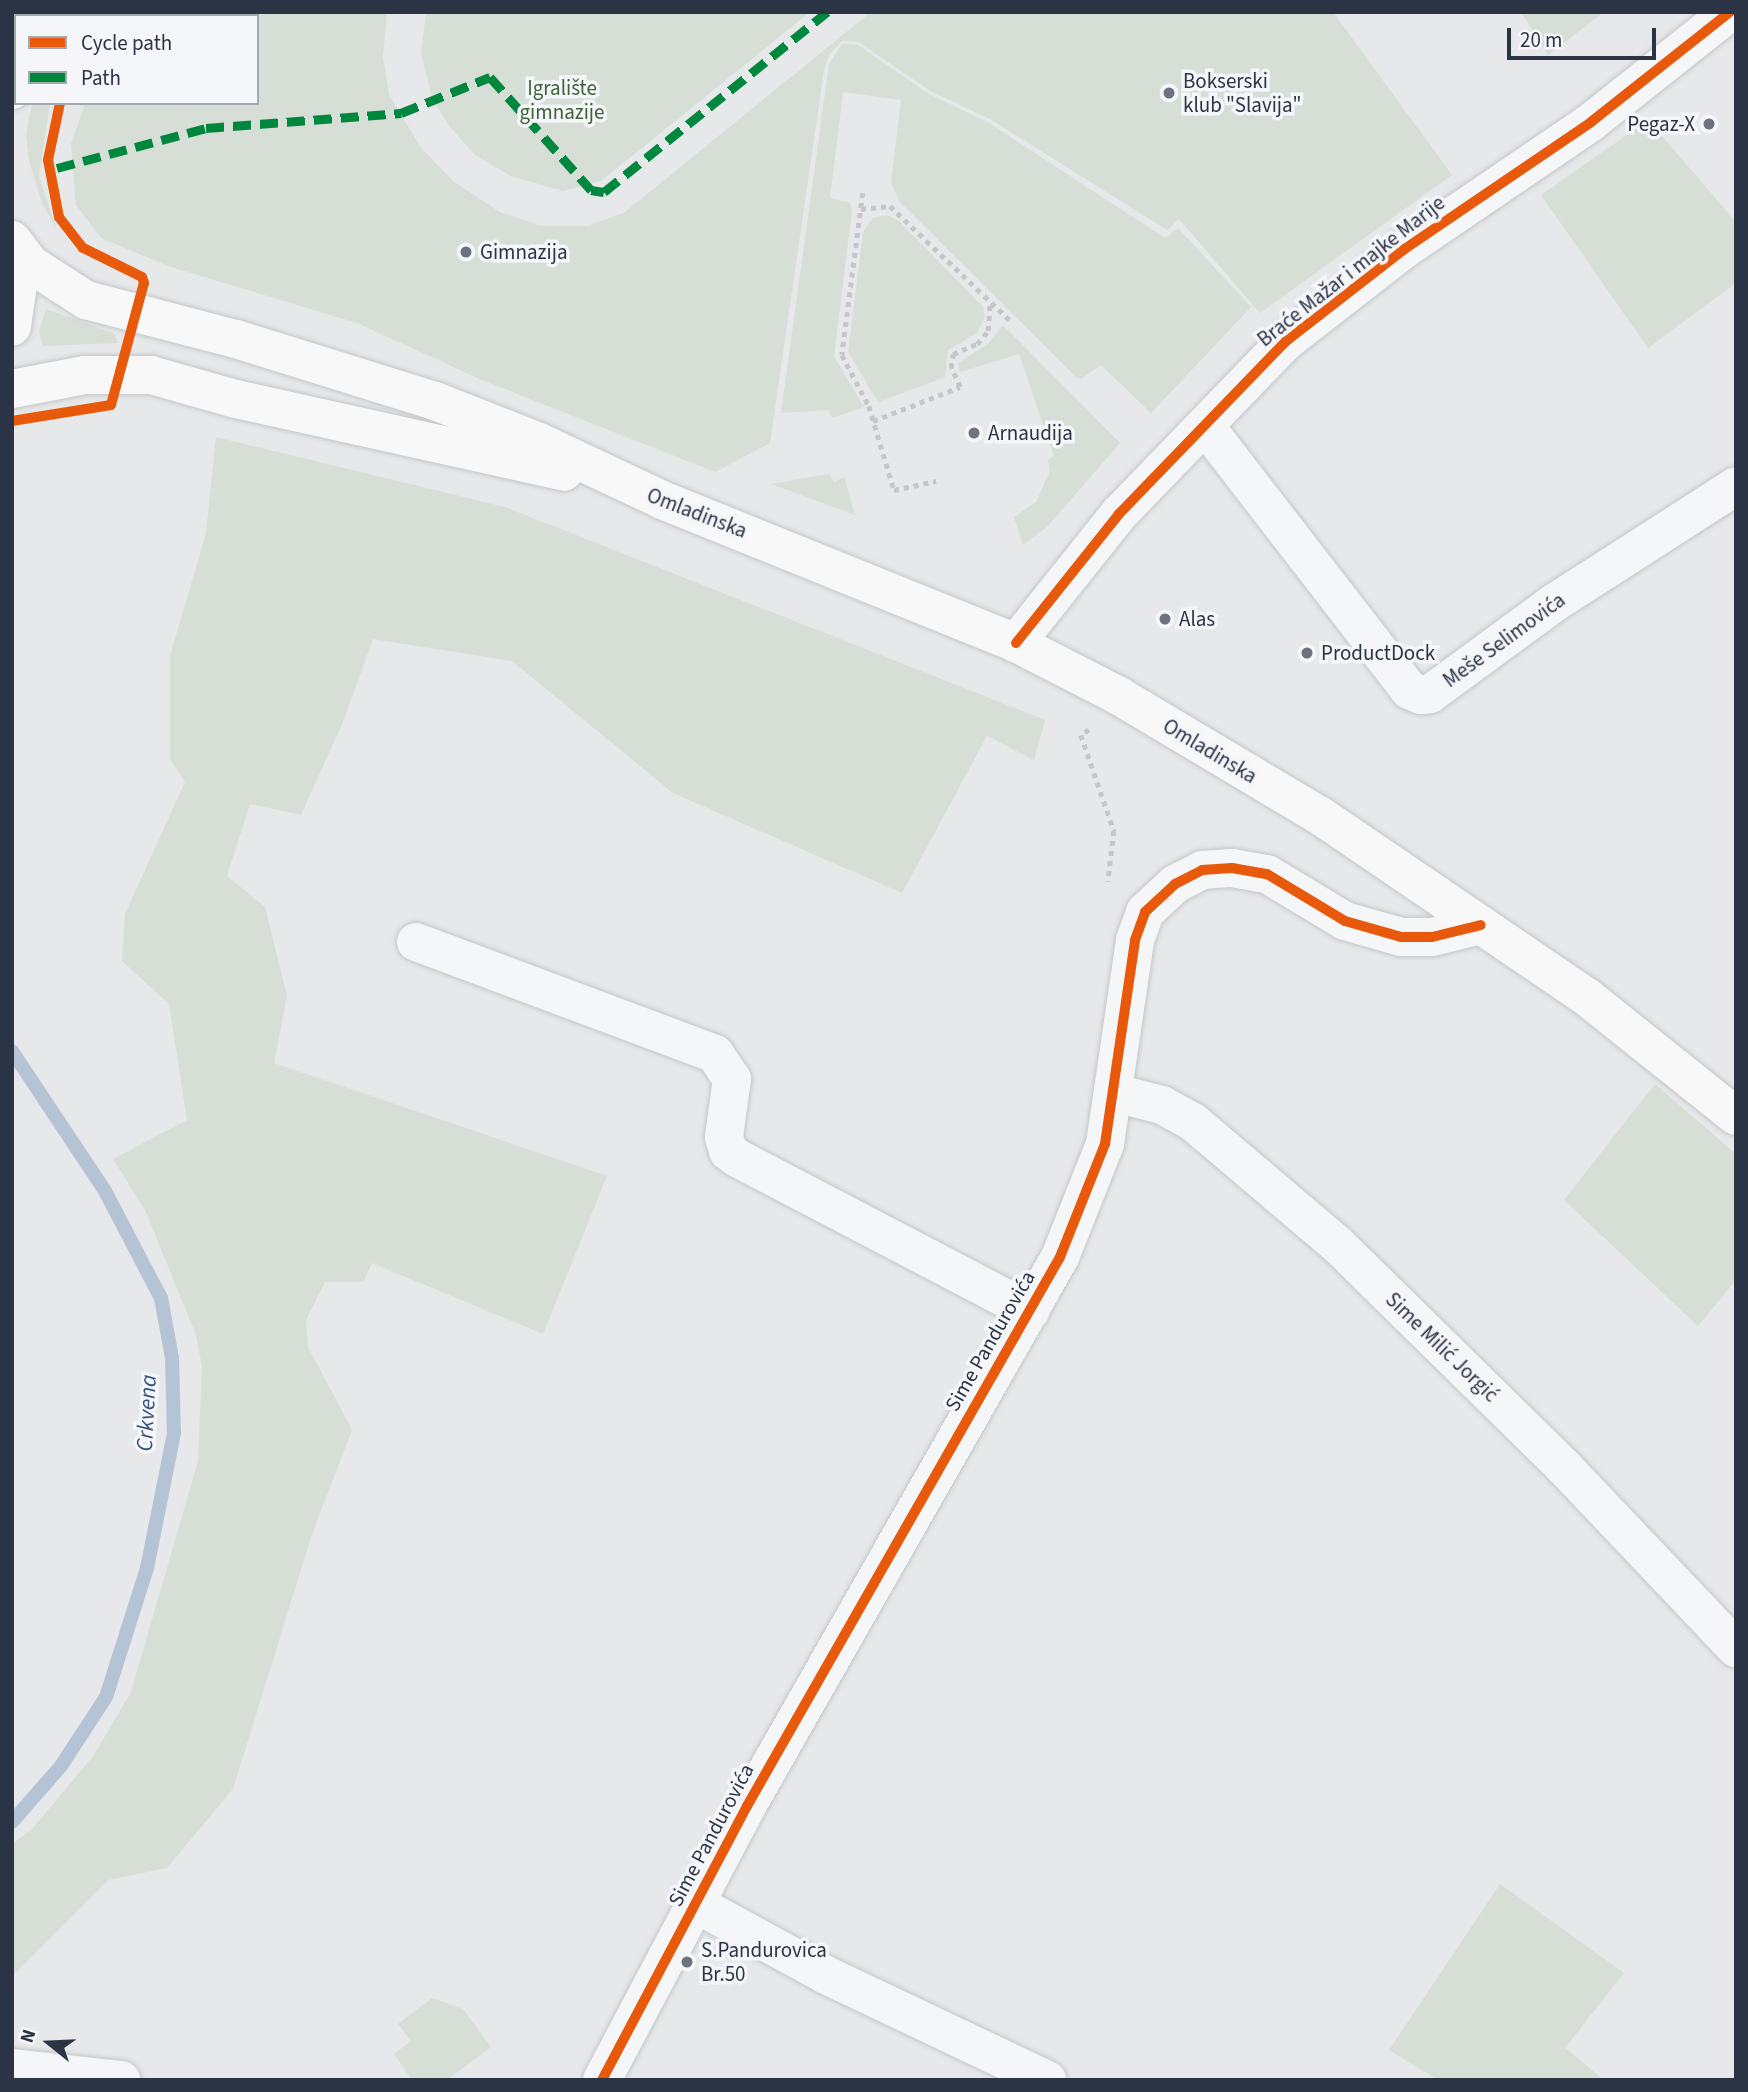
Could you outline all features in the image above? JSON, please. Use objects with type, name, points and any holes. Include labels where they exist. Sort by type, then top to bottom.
[{"type":"main road","name":"Omladinska","points":[[12,240],[30,264],[86,300],[248,342],[435,401],[539,442],[628,486],[1016,643],[1119,696],[1319,815],[1588,998],[1736,1116]]},
{"type":"main road","points":[[12,254],[17,291],[12,327]]},
{"type":"main road","name":"Omladinska","points":[[12,389],[85,375],[151,375],[236,399],[628,486]]},
{"type":"street","name":"Braće Mažar i majke Marije","points":[[1016,643],[1119,514],[1294,334],[1403,250],[1591,122],[1730,12]]},
{"type":"street","name":"Meše Selimovića","points":[[1206,427],[1409,690],[1421,695],[1430,694],[1554,603],[1736,486]]},
{"type":"street","name":"Sime Pandurovića","points":[[602,2080],[754,1794],[1030,1311],[1084,1203],[1105,1144],[1115,1093],[1138,930],[1146,912],[1160,898],[1202,870],[1233,868],[1267,874],[1345,921],[1401,937],[1432,937],[1481,925]]},
{"type":"street","points":[[416,942],[715,1054],[732,1079],[724,1136],[728,1151],[1030,1311]]},
{"type":"street","name":"Sime Milić Jorgić","points":[[1115,1093],[1162,1105],[1194,1122],[1338,1245],[1564,1467],[1736,1648]]},
{"type":"street","name":"Sime Pandurovića","points":[[696,1904],[826,1975],[1047,2080]]},
{"type":"street","points":[[12,2068],[121,2080]]},
{"type":"path","points":[[863,193],[842,355],[873,421],[894,490],[936,481]]},
{"type":"path","points":[[861,209],[890,206],[1012,322]]},
{"type":"path","points":[[873,421],[960,387],[951,368],[953,355],[977,344],[988,331],[990,301]]},
{"type":"path","points":[[1081,735],[1114,831],[1107,886]]},
{"type":"green space","name":"Gimnazija","points":[[387,12],[383,57],[389,94],[421,148],[454,182],[500,212],[541,226],[588,226],[625,212],[871,12],[1333,12],[1452,175],[1260,313],[1179,219],[1167,230],[990,119],[930,91],[859,42],[842,41],[829,55],[824,70],[770,443],[715,472],[482,380],[357,323],[168,266],[101,238],[76,205],[71,144],[84,105],[259,105],[259,14],[167,14]]},
{"type":"green space","name":"Igralište gimnazije","points":[[426,12],[810,12],[601,181],[563,191],[511,176],[475,155],[449,126],[432,97],[421,54]]},
{"type":"green space","points":[[1521,12],[1604,12],[1548,55]]},
{"type":"green space","points":[[842,44],[858,45],[929,94],[989,123],[1165,238],[1178,228],[1251,307],[1151,413],[1101,365],[1081,379],[1076,377],[899,201],[891,182],[901,100],[843,92],[830,198],[850,203],[852,211],[834,356],[864,407],[832,418],[828,410],[781,413],[829,64]]},
{"type":"green space","points":[[32,105],[50,105],[39,176],[56,228],[42,203],[29,161],[26,135]]},
{"type":"green space","points":[[1648,120],[1736,222],[1736,283],[1648,348],[1541,195]]},
{"type":"green space","points":[[887,215],[899,221],[983,307],[985,317],[977,333],[948,350],[945,377],[878,402],[848,352],[863,232],[873,218]]},
{"type":"green space","points":[[46,309],[115,334],[118,343],[43,346],[39,331]]},
{"type":"green space","points":[[1003,325],[1120,443],[1047,527],[1023,545],[1014,517],[1036,502],[1050,471],[1048,460],[1054,456],[1019,354],[960,372],[958,363],[988,344]]},
{"type":"green space","points":[[216,437],[505,507],[1045,720],[1034,760],[987,736],[902,893],[673,793],[512,661],[373,639],[343,722],[301,815],[250,804],[227,876],[265,907],[287,996],[274,1063],[607,1176],[543,1334],[372,1263],[363,1282],[325,1282],[306,1320],[308,1347],[352,1430],[311,1537],[233,1789],[167,1868],[108,1880],[12,1976],[12,1844],[32,1829],[94,1755],[131,1692],[198,1461],[202,1367],[196,1335],[145,1210],[113,1159],[187,1120],[169,1004],[122,961],[125,914],[185,782],[170,759],[170,656],[206,533]]},
{"type":"green space","points":[[829,474],[834,482],[844,477],[855,515],[771,484]]},
{"type":"green space","points":[[1655,1084],[1736,1154],[1736,1280],[1698,1326],[1564,1200]]},
{"type":"green space","points":[[1500,1884],[1624,1973],[1565,2048],[1604,2080],[1438,2080],[1389,2050]]},
{"type":"green space","points":[[432,1998],[463,2009],[491,2047],[447,2080],[412,2080],[394,2054],[411,2041],[398,2024]]},
{"type":"waterway","name":"Crkvena","points":[[12,1051],[105,1191],[161,1298],[172,1358],[174,1433],[147,1568],[106,1697],[61,1766],[12,1822]]},
{"type":"marked path","points":[[57,168],[206,128],[401,113],[490,77],[591,190],[604,192],[827,12]]},
{"type":"cycle path","points":[[1016,643],[1119,514],[1285,342],[1403,250],[1591,122],[1730,12]]},
{"type":"cycle path","points":[[12,421],[111,405],[144,283],[142,277],[83,248],[59,217],[48,160],[60,105]]},
{"type":"cycle path","points":[[602,2080],[747,1806],[1060,1257],[1105,1144],[1135,940],[1145,912],[1175,884],[1202,870],[1232,868],[1267,874],[1345,921],[1401,937],[1432,937],[1481,925]]},
{"type":"place","name":"Bokserski klub \"Slavija\"","points":[[1169,93]]},
{"type":"place","name":"Pegaz-X","points":[[1709,124]]},
{"type":"place","name":"Gimnazija","points":[[466,252]]},
{"type":"place","name":"Arnaudija","points":[[974,433]]},
{"type":"place","name":"Alas","points":[[1165,619]]},
{"type":"place","name":"ProductDock","points":[[1307,653]]},
{"type":"place","name":"S.Pandurovica Br.50","points":[[687,1962]]}]
